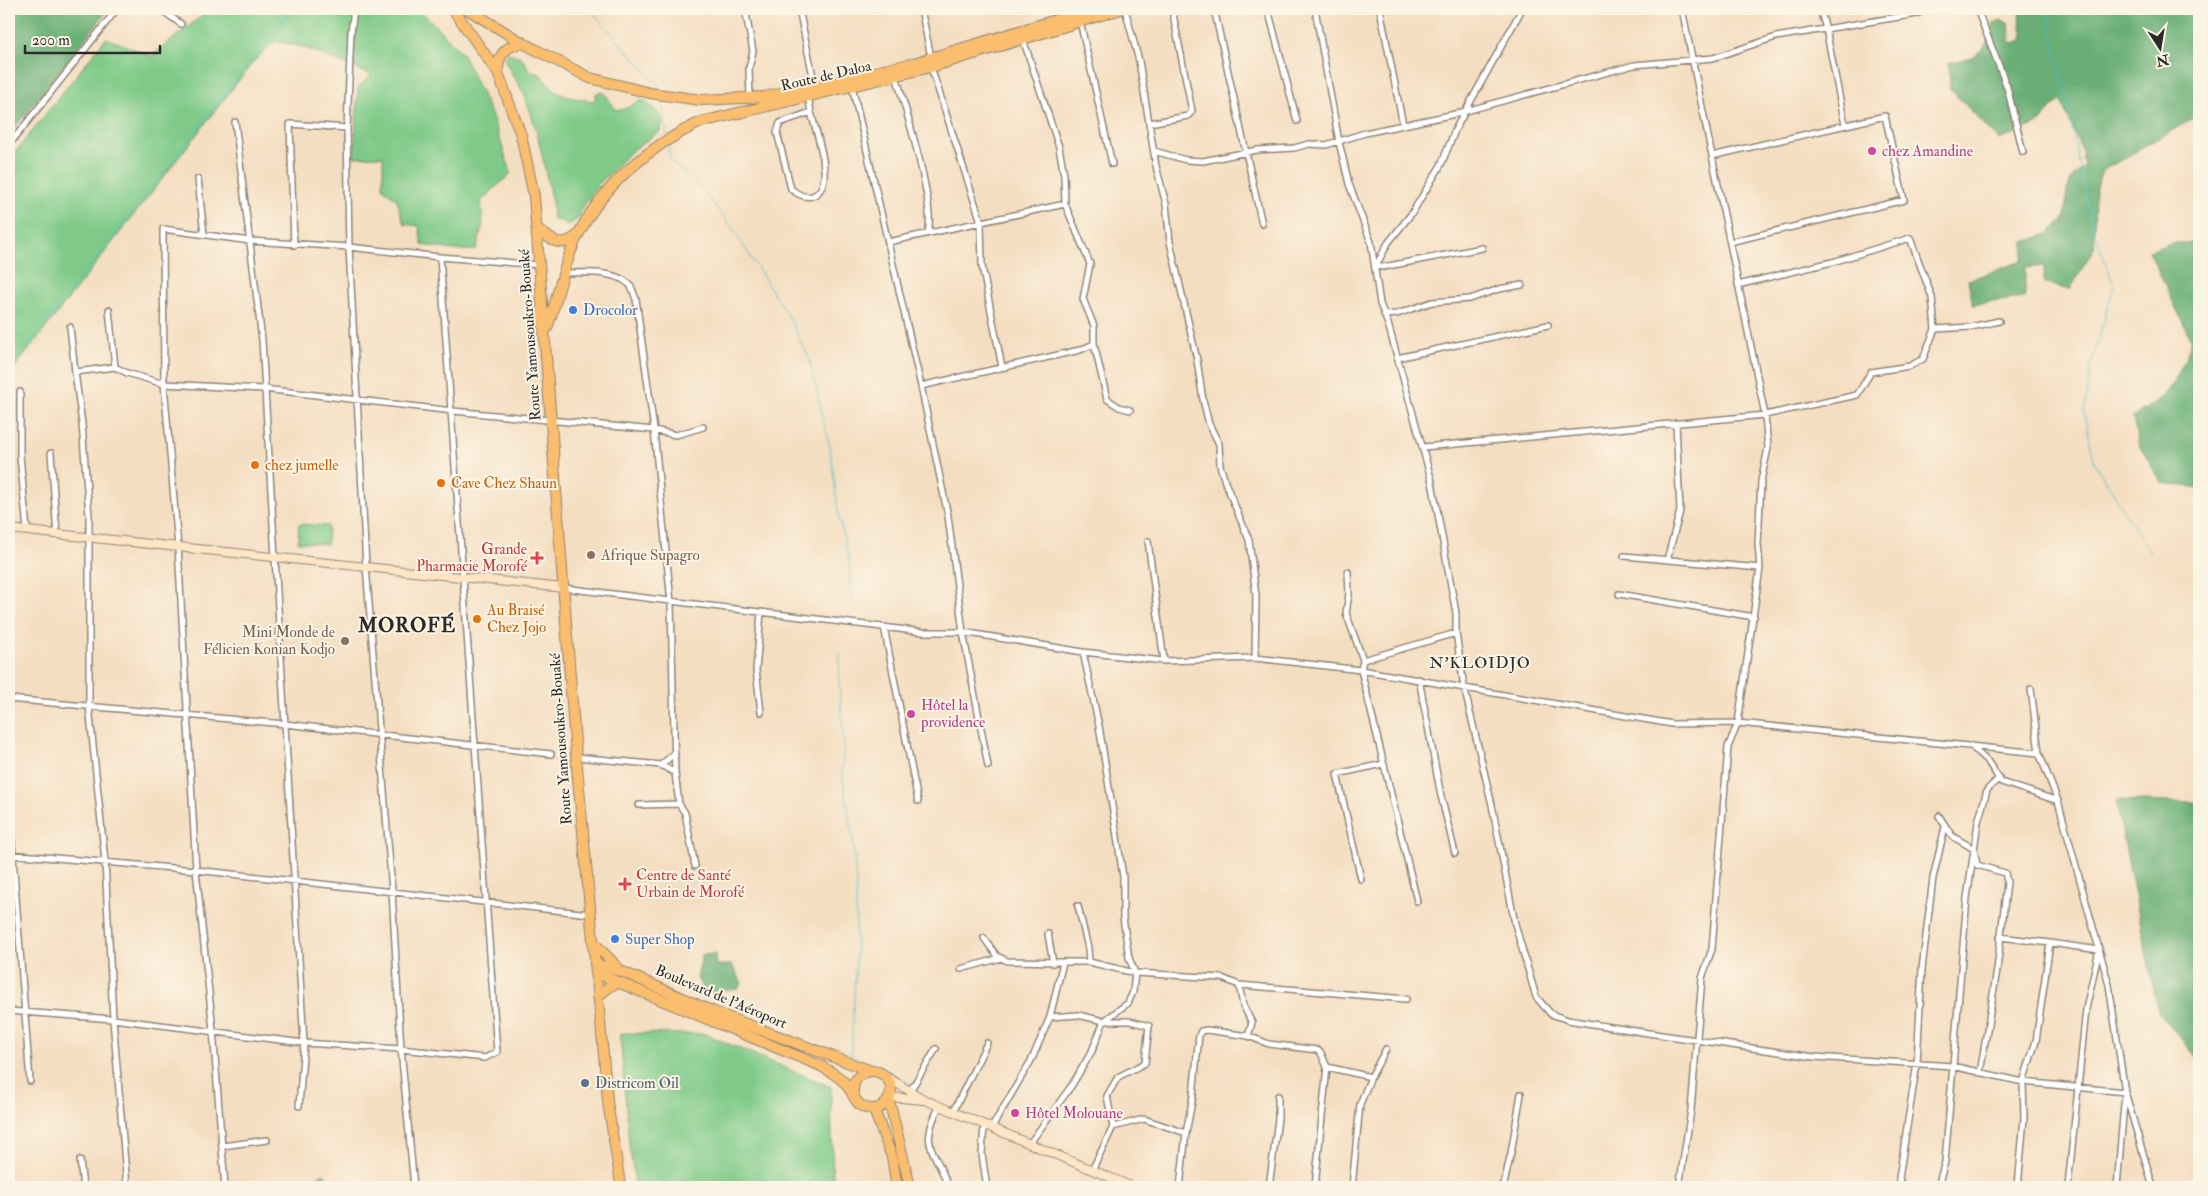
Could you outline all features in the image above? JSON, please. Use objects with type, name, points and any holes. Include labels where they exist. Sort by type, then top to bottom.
[{"type":"highway","name":"Route Yamousoukro-Bouaké","points":[[453,9],[498,73],[523,142],[534,196],[546,331],[576,756],[596,968]]},
{"type":"highway","points":[[467,9],[522,43],[590,78],[620,87],[681,98],[751,104]]},
{"type":"highway","name":"Route de Daloa","points":[[751,104],[808,96],[896,75],[1092,9]]},
{"type":"highway","name":"Route de Daloa","points":[[546,331],[577,236],[619,179],[666,140],[701,122],[751,104],[815,86],[931,62],[1023,39],[1121,9]]},
{"type":"highway","points":[[498,73],[497,65],[501,54],[510,47],[522,43]]},
{"type":"highway","points":[[538,228],[548,239],[557,242],[568,242],[577,236]]},
{"type":"highway","points":[[594,942],[607,959],[623,972]]},
{"type":"highway","name":"Boulevard de l'Aéroport","points":[[596,968],[623,972],[714,1012],[835,1060],[871,1071]]},
{"type":"highway","name":"Boulevard de l'Aéroport","points":[[596,968],[622,983],[821,1066],[841,1077],[848,1084],[854,1097]]},
{"type":"highway","points":[[598,996],[613,984],[622,983]]},
{"type":"highway","points":[[889,1098],[880,1108],[874,1110],[861,1107],[854,1097],[853,1091],[856,1080],[865,1072],[871,1071],[885,1076],[891,1088],[889,1098],[910,1187]]},
{"type":"highway","points":[[874,1110],[892,1157],[897,1187]]},
{"type":"main road","name":"Route Yamousoukro-Bouaké","points":[[596,968],[608,1105],[622,1187]]},
{"type":"street","points":[[9,145],[117,9]]},
{"type":"street","points":[[160,9],[181,24]]},
{"type":"street","points":[[354,9],[351,32],[347,128],[349,247],[366,566],[392,891],[401,1049],[414,1187]]},
{"type":"street","points":[[745,9],[753,50],[749,68],[751,104]]},
{"type":"street","points":[[798,9],[815,86]]},
{"type":"street","points":[[921,9],[931,62],[981,222],[982,266],[1002,367]]},
{"type":"street","points":[[1125,9],[1139,61],[1154,151],[1203,400],[1209,424],[1219,444],[1220,465],[1225,482],[1249,540],[1256,596],[1255,658]]},
{"type":"street","points":[[1149,123],[1188,116],[1192,111],[1172,9]]},
{"type":"street","points":[[1214,9],[1245,153],[1262,215],[1262,224]]},
{"type":"street","points":[[1268,9],[1298,121]]},
{"type":"street","points":[[1315,9],[1339,142],[1349,184],[1371,242],[1376,266],[1376,280],[1385,315],[1424,447],[1456,612],[1456,633],[1464,687],[1492,805],[1515,924],[1536,997],[1551,1014],[1568,1020],[1814,1056],[1883,1063],[1952,1066],[1980,1074],[2023,1082],[2125,1092]]},
{"type":"street","points":[[1380,9],[1403,125]]},
{"type":"street","points":[[1376,266],[1388,243],[1412,213],[1441,164],[1456,128],[1468,110],[1490,63],[1522,9]]},
{"type":"street","points":[[1680,1187],[1691,1110],[1702,978],[1712,948],[1728,747],[1738,723],[1760,568],[1758,544],[1762,498],[1761,481],[1768,448],[1765,415],[1682,9]]},
{"type":"street","points":[[1820,9],[1826,29],[1845,125]]},
{"type":"street","points":[[1154,151],[1186,160],[1203,161],[1245,153],[1339,142],[1365,133],[1468,110],[1634,66],[1693,61],[1732,52],[1776,37],[1917,14],[1926,9]]},
{"type":"street","points":[[1977,9],[2007,87],[2024,152]]},
{"type":"street","points":[[1080,21],[1112,164]]},
{"type":"street","points":[[1023,39],[1058,147],[1064,175],[1065,204],[1090,264],[1083,299],[1094,326],[1094,344],[1107,399],[1119,407],[1130,410]]},
{"type":"street","points":[[896,75],[928,198],[931,224],[928,233]]},
{"type":"street","points":[[851,86],[922,386],[948,516],[963,632],[988,766]]},
{"type":"street","points":[[808,96],[826,175],[818,193],[811,196],[802,196],[791,189],[778,132],[780,123],[811,112]]},
{"type":"street","points":[[1712,156],[1885,116],[1904,200],[1730,242]]},
{"type":"street","points":[[235,122],[262,340],[304,1042],[299,1106]]},
{"type":"street","points":[[294,245],[290,124],[347,128]]},
{"type":"street","points":[[198,179],[204,234]]},
{"type":"street","points":[[888,242],[1065,204]]},
{"type":"street","points":[[225,1187],[213,1030],[196,870],[178,546],[164,384],[163,229],[250,242],[349,247],[541,265]]},
{"type":"street","points":[[1424,447],[1765,415],[1857,395],[1871,372],[1910,366],[1923,359],[1935,329],[1932,297],[1910,238],[1836,261],[1738,285]]},
{"type":"street","points":[[1376,266],[1383,267],[1482,248]]},
{"type":"street","points":[[9,1011],[113,1019],[304,1042],[401,1049],[485,1058],[497,1052],[453,411],[440,257]]},
{"type":"street","points":[[565,273],[598,273],[630,284],[636,299],[654,430],[671,602],[675,773],[679,804],[685,813],[695,866]]},
{"type":"street","points":[[1385,315],[1397,314],[1432,302],[1470,299],[1499,289],[1522,285]]},
{"type":"street","points":[[108,310],[115,367]]},
{"type":"street","points":[[1935,329],[1971,327],[1999,321]]},
{"type":"street","points":[[1397,358],[1548,325]]},
{"type":"street","points":[[70,327],[82,424],[90,537],[89,706],[104,861],[113,1019],[127,1187]]},
{"type":"street","points":[[922,386],[1080,350],[1094,344]]},
{"type":"street","points":[[75,372],[115,367],[127,373],[164,384],[264,389],[453,411],[654,430],[676,435],[703,427]]},
{"type":"street","points":[[20,392],[20,456],[27,530]]},
{"type":"street","points":[[1667,560],[1680,511],[1676,423]]},
{"type":"street","points":[[51,453],[57,534]]},
{"type":"street","points":[[9,528],[564,588],[923,632],[963,632],[1083,652],[1164,660],[1255,658],[1361,670],[1672,724],[1738,723],[2039,753]]},
{"type":"street","points":[[1148,541],[1164,660]]},
{"type":"street","points":[[1624,556],[1760,568]]},
{"type":"street","points":[[1348,572],[1349,594],[1346,613],[1363,660],[1361,670],[1417,900]]},
{"type":"street","points":[[1618,594],[1754,617]]},
{"type":"street","points":[[761,612],[756,670],[761,712]]},
{"type":"street","points":[[884,627],[918,801]]},
{"type":"street","points":[[1363,660],[1456,633]]},
{"type":"street","points":[[1030,1143],[1072,1085],[1092,1051],[1104,1020],[1128,1003],[1133,992],[1135,973],[1129,958],[1123,918],[1123,876],[1099,726],[1083,652]]},
{"type":"street","points":[[1418,679],[1441,796],[1455,852]]},
{"type":"street","points":[[2031,689],[2039,753],[2058,802],[2099,950],[2108,985],[2125,1092],[2153,1187]]},
{"type":"street","points":[[9,699],[285,724],[552,754]]},
{"type":"street","points":[[1970,746],[1988,762],[1999,778],[2012,786],[2058,802]]},
{"type":"street","points":[[661,765],[675,753]]},
{"type":"street","points":[[576,756],[661,765],[675,773]]},
{"type":"street","points":[[1361,879],[1337,774],[1383,764]]},
{"type":"street","points":[[1940,1187],[1940,1179],[1945,1162],[1967,898],[1974,849],[1986,790],[1999,778]]},
{"type":"street","points":[[9,804],[11,854],[30,1082]]},
{"type":"street","points":[[639,805],[679,804]]},
{"type":"street","points":[[1939,816],[1952,836],[1974,849],[1977,865],[2006,873],[2007,882],[2000,937],[1980,1074]]},
{"type":"street","points":[[1903,1187],[1899,1178],[1917,1063],[1922,969],[1933,878],[1945,827]]},
{"type":"street","points":[[11,854],[196,870],[591,914]]},
{"type":"street","points":[[1078,906],[1089,962]]},
{"type":"street","points":[[1048,934],[1053,963]]},
{"type":"street","points":[[2000,937],[2099,950]]},
{"type":"street","points":[[984,938],[990,948],[1002,958],[1016,962],[1089,962],[1135,973],[1222,978],[1239,985],[1406,1000]]},
{"type":"street","points":[[2018,1187],[2024,1118],[2023,1082],[2036,1041],[2050,943]]},
{"type":"street","points":[[2068,1187],[2086,1009],[2099,950]]},
{"type":"street","points":[[961,969],[1002,958]]},
{"type":"street","points":[[992,1128],[1032,1059],[1050,1017],[1063,962]]},
{"type":"street","points":[[1239,985],[1243,1005],[1252,1023],[1248,1036]]},
{"type":"street","points":[[1050,1017],[1078,1015],[1104,1020],[1130,1021],[1149,1026],[1145,1063],[1118,1077],[1106,1096],[1112,1127],[1092,1170]]},
{"type":"street","points":[[1180,1187],[1186,1133],[1193,1096],[1199,1034],[1201,1031],[1207,1030],[1248,1036],[1269,1044],[1317,1050],[1321,1053],[1327,1067],[1315,1187]]},
{"type":"street","points":[[953,1112],[987,1043]]},
{"type":"street","points":[[910,1092],[936,1048]]},
{"type":"street","points":[[1377,1187],[1352,1186],[1360,1104],[1371,1077],[1386,1049]]},
{"type":"street","points":[[1327,1067],[1371,1077]]},
{"type":"street","points":[[885,1076],[939,1107],[1133,1187]]},
{"type":"street","points":[[2117,1187],[2125,1092]]},
{"type":"street","points":[[1500,1187],[1504,1184],[1512,1153],[1520,1094]]},
{"type":"street","points":[[1269,1187],[1278,1119],[1278,1096]]},
{"type":"street","points":[[889,1098],[925,1100]]},
{"type":"street","points":[[939,1107],[930,1126],[929,1143],[948,1187]]},
{"type":"street","points":[[1112,1127],[1144,1119],[1186,1133]]},
{"type":"street","points":[[984,1124],[982,1155],[987,1187]]},
{"type":"street","points":[[222,1146],[267,1140]]},
{"type":"street","points":[[80,1160],[83,1187]]},
{"type":"green space","points":[[9,9],[109,9],[9,135]]},
{"type":"green space","points":[[210,9],[419,9],[463,54],[492,116],[511,173],[481,201],[483,224],[476,250],[454,250],[422,245],[419,226],[404,224],[397,200],[383,188],[383,156],[354,157],[358,87],[372,75],[303,47],[275,41],[254,61],[9,375],[9,160],[106,38],[152,56]]},
{"type":"green space","points":[[2022,9],[2199,9],[2199,115],[2102,171],[2095,189],[2094,248],[2070,290],[2044,283],[2044,266],[2025,268],[2025,297],[1973,305],[1968,280],[2022,261],[2024,242],[2048,234],[2065,218],[2066,196],[2069,183],[2077,172],[2084,168],[2082,151],[2061,101],[2051,107],[2041,122],[1999,140],[1950,89],[1949,62],[1974,56],[1979,52],[1984,47],[1994,23],[2002,20],[2009,24],[2011,44],[2023,37],[2019,16]]},
{"type":"green space","points":[[508,53],[521,57],[530,70],[541,75],[554,91],[568,97],[592,101],[595,100],[596,94],[599,92],[605,93],[616,110],[624,109],[645,100],[660,115],[663,121],[660,131],[629,153],[598,185],[583,207],[578,219],[568,225],[562,221],[553,220],[552,203],[535,127],[525,96],[504,58]]},
{"type":"green space","points":[[2171,243],[2199,243],[2199,488],[2162,483],[2138,444],[2133,417],[2159,400],[2166,392],[2176,378],[2190,344],[2190,338],[2149,251]]},
{"type":"green space","points":[[299,524],[328,526],[327,544],[298,542]]},
{"type":"green space","points":[[2116,800],[2199,803],[2199,1060],[2158,1012]]},
{"type":"green space","points":[[715,954],[716,965],[732,965],[742,983],[738,989],[705,992],[697,978],[702,955]]},
{"type":"green space","points":[[620,1033],[705,1034],[831,1087],[833,1187],[636,1187],[629,1145]]},
{"type":"green space","points":[[324,1173],[328,1178],[325,1187],[270,1187],[310,1181]]},
{"type":"waterway","points":[[9,370],[292,9]]},
{"type":"waterway","points":[[590,9],[660,89]]},
{"type":"waterway","points":[[2047,9],[2092,225],[2114,287],[2092,361],[2084,413],[2095,464],[2151,554]]},
{"type":"waterway","points":[[661,98],[667,136]]},
{"type":"waterway","points":[[668,145],[670,160],[697,184],[729,223],[788,316],[809,358],[830,448],[839,517],[849,560],[851,602]]},
{"type":"waterway","points":[[840,653],[839,682],[844,747],[842,772],[853,839],[856,883],[856,958],[851,1055]]},
{"type":"waterway","points":[[823,1047],[877,1065],[911,1084]]},
{"type":"place","name":"chez Amandine","points":[[1872,151]]},
{"type":"place","name":"Drocolor","points":[[573,310]]},
{"type":"place","name":"chez jumelle","points":[[255,465]]},
{"type":"place","name":"Cave Chez Shaun","points":[[441,483]]},
{"type":"place","name":"Afrique Supagro","points":[[591,555]]},
{"type":"place","name":"Grande Pharmacie Morofé","points":[[537,558]]},
{"type":"place","name":"Au Braisé Chez Jojo","points":[[477,619]]},
{"type":"place","name":"Mini Monde de Félicien Konian Kodjo","points":[[345,641]]},
{"type":"place","name":"Hôtel la providence","points":[[911,714]]},
{"type":"place","name":"Centre de Santé Urbain de Morofé","points":[[625,884]]},
{"type":"place","name":"Super Shop","points":[[615,939]]},
{"type":"place","name":"Districom Oil","points":[[585,1083]]},
{"type":"place","name":"Hôtel Molouane","points":[[1015,1113]]},
{"type":"district","name":"MOROFÉ","points":[[407,625]]},
{"type":"district","name":"N'KLOIDJO","points":[[1480,663]]}]
